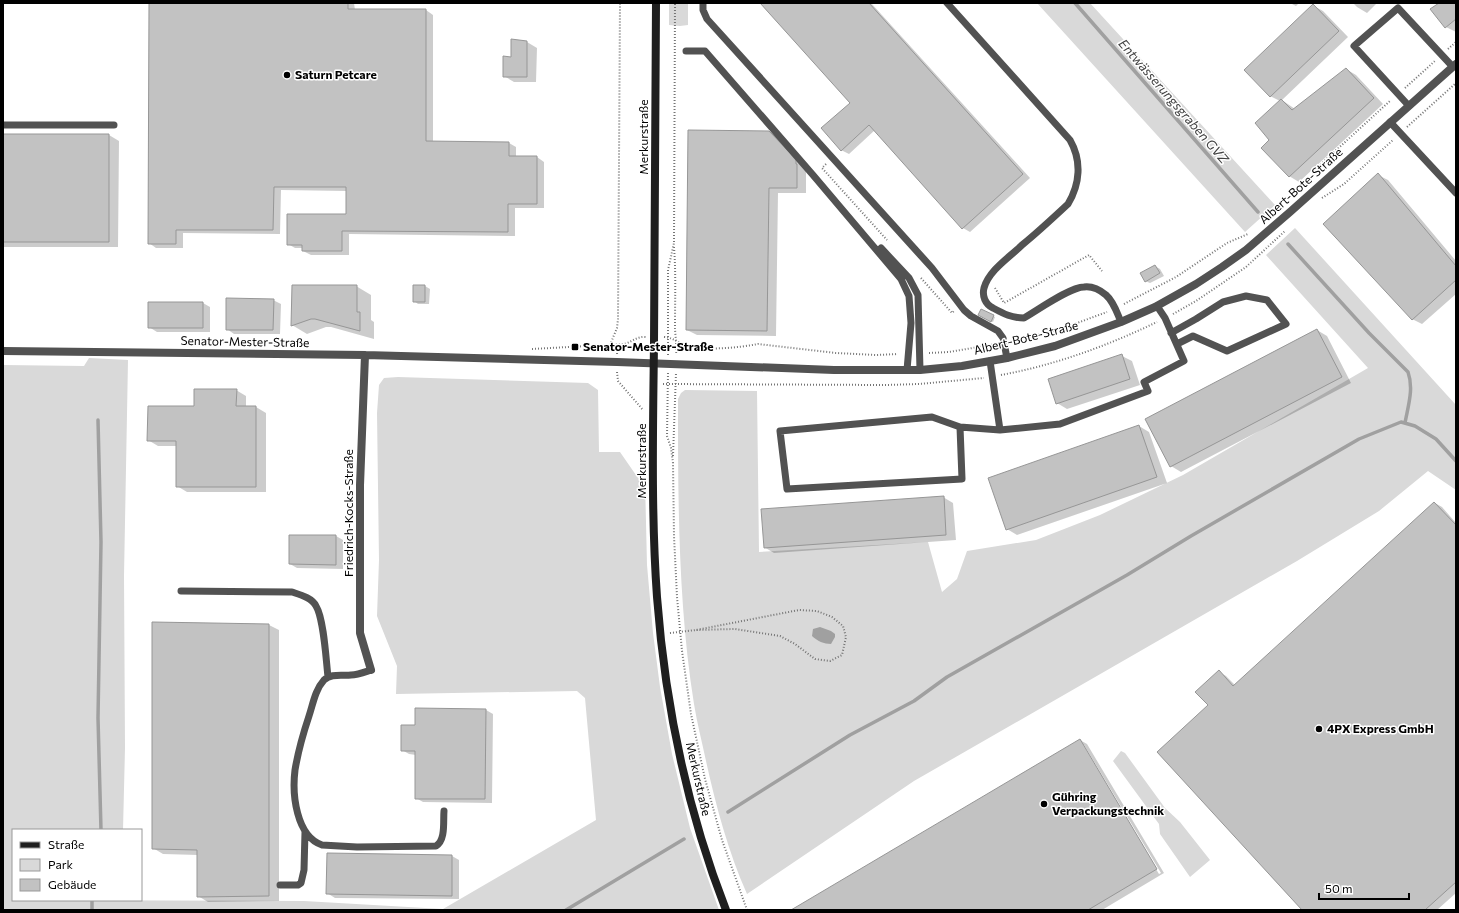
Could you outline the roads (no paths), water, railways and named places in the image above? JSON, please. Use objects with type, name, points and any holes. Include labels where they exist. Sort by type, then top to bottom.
[{"type":"street","name":"Merkurstraße","points":[[656,3],[654,531],[657,595],[669,699],[682,767],[703,848],[726,910]]},
{"type":"street","name":"Albert-Bote-Straße","points":[[654,364],[834,370],[920,370],[962,366],[1007,358],[1055,346],[1121,322],[1157,306],[1196,284],[1246,250],[1294,209],[1454,65]]},
{"type":"street","name":"Senator-Mester-Straße","points":[[3,351],[365,355],[654,364]]},
{"type":"street","name":"Friedrich-Kocks-Straße","points":[[365,355],[360,485],[360,633],[372,670]]},
{"type":"lane","points":[[703,3],[703,10],[707,19],[932,268],[961,307],[971,316],[998,331],[1003,338],[1007,358]]},
{"type":"lane","points":[[947,3],[1070,140],[1075,149],[1078,160],[1079,172],[1073,196],[1068,204],[994,272],[986,284],[984,293],[985,302],[1006,316],[1024,318],[1074,289],[1084,287],[1096,289],[1107,296],[1115,308],[1121,322]]},
{"type":"lane","points":[[1409,106],[1354,46],[1398,8],[1442,55],[1454,65]]},
{"type":"lane","points":[[686,51],[705,51],[901,279],[909,296],[911,324],[906,370]]},
{"type":"lane","points":[[1390,122],[1401,132],[1456,193]]},
{"type":"lane","points":[[3,125],[114,125]]},
{"type":"lane","points":[[836,202],[910,278],[918,295],[920,370]]},
{"type":"lane","points":[[1171,333],[1223,302],[1246,296],[1267,300],[1286,324],[1227,351],[1193,336],[1177,344]]},
{"type":"lane","points":[[960,427],[962,480],[787,489],[780,432],[932,417],[960,427],[1000,430],[1060,424],[1148,391],[1144,382],[1184,361],[1165,318],[1157,306]]},
{"type":"lane","points":[[990,361],[1000,430]]},
{"type":"lane","points":[[181,591],[292,592],[302,595],[316,606],[321,620],[328,677]]},
{"type":"lane","points":[[372,670],[351,675],[334,675],[328,677],[318,688],[301,742],[295,771],[298,815],[305,832],[312,840],[322,845],[357,847],[436,846],[440,844],[442,839],[444,811]]},
{"type":"lane","points":[[280,885],[298,885],[302,883],[304,870],[305,832]]},
{"type":"waterway","name":"Entwässerungsgraben GVZ","points":[[1075,3],[1258,212]]},
{"type":"waterway","name":"Entwässerungsgraben GVZ","points":[[1288,244],[1369,333],[1408,372],[1410,378],[1410,391],[1405,423]]},
{"type":"waterway","points":[[98,420],[101,542],[98,718],[101,829]]},
{"type":"waterway","points":[[728,812],[850,735],[914,701],[947,677],[1127,575],[1191,536],[1359,439],[1401,422],[1415,426],[1436,439],[1456,461]]},
{"type":"waterway","points":[[566,910],[684,839]]},
{"type":"waterway","points":[[92,901],[92,910]]},
{"type":"place","name":"Saturn Petcare","points":[[287,75]]},
{"type":"place","name":"Senator-Mester-Straße","points":[[575,347]]},
{"type":"place","name":"4PX Express GmbH","points":[[1319,729]]},
{"type":"place","name":"Gühring Verpackungstechnik","points":[[1044,804]]}]
